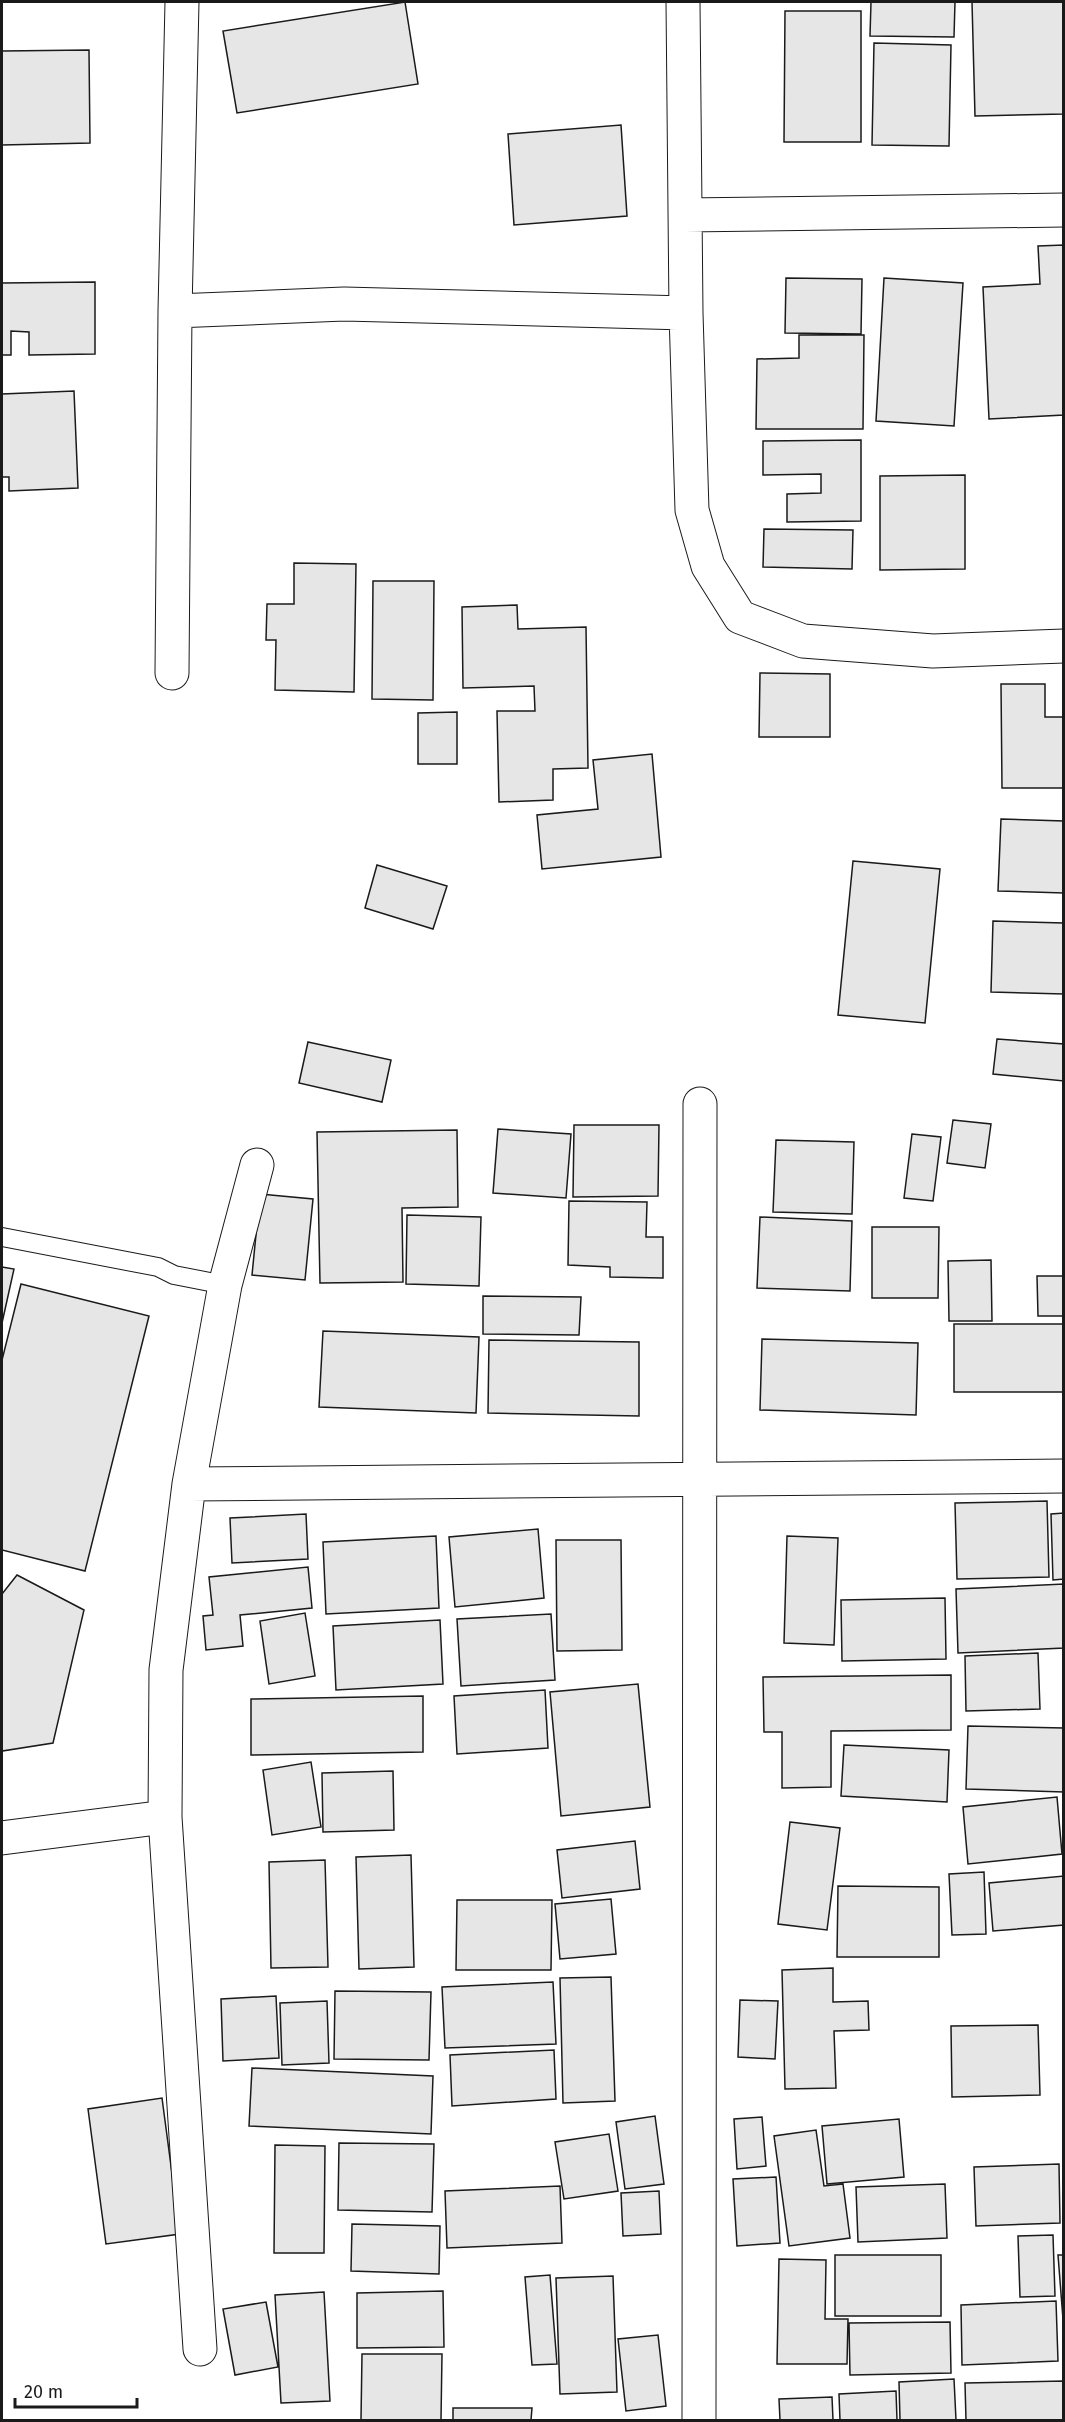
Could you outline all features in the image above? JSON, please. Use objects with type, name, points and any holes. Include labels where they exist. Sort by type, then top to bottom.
[{"type":"street","points":[[172,672],[175,310],[182,2]]},
{"type":"street","points":[[682,2],[686,313],[692,510],[708,566],[740,617],[803,641],[933,651],[1064,646]]},
{"type":"street","points":[[685,214],[1064,210]]},
{"type":"street","points":[[175,310],[344,304],[686,313]]},
{"type":"street","points":[[699,2421],[700,1104]]},
{"type":"street","points":[[200,2349],[165,1817],[166,1670],[189,1484],[225,1285],[257,1165]]},
{"type":"street","points":[[189,1484],[1064,1476]]},
{"type":"street","points":[[2,1838],[165,1817]]},
{"type":"lane","points":[[2,1237],[158,1267],[174,1275],[225,1285]]},
{"type":"building","points":[[405,2],[418,84],[237,113],[223,31]]},
{"type":"building","points":[[871,2],[955,2],[954,37],[870,36]]},
{"type":"building","points":[[972,2],[1063,2],[1064,114],[975,116]]},
{"type":"building","points":[[785,11],[861,11],[861,142],[784,142]]},
{"type":"building","points":[[874,43],[951,45],[949,146],[872,145]]},
{"type":"building","points":[[89,50],[90,143],[2,145],[2,51]]},
{"type":"building","points":[[621,125],[627,216],[514,225],[508,134]]},
{"type":"building","points":[[1064,245],[1064,415],[989,419],[983,287],[1040,284],[1038,246]]},
{"type":"building","points":[[786,278],[862,279],[861,334],[785,333]]},
{"type":"building","points":[[884,278],[963,283],[954,426],[876,421]]},
{"type":"building","points":[[95,282],[95,354],[29,355],[29,332],[11,331],[11,355],[2,355],[2,283]]},
{"type":"building","points":[[799,335],[864,335],[863,429],[756,429],[757,359],[799,358]]},
{"type":"building","points":[[74,391],[78,488],[9,491],[9,477],[2,477],[2,394]]},
{"type":"building","points":[[861,440],[861,521],[787,522],[787,494],[821,493],[821,474],[763,475],[763,441]]},
{"type":"building","points":[[965,475],[965,569],[880,570],[880,476]]},
{"type":"building","points":[[764,529],[853,530],[852,569],[763,567]]},
{"type":"building","points":[[294,563],[356,564],[354,692],[275,690],[276,640],[266,640],[267,604],[294,604]]},
{"type":"building","points":[[373,581],[434,581],[433,700],[372,699]]},
{"type":"building","points":[[517,605],[518,629],[586,627],[588,768],[553,769],[553,800],[499,802],[497,711],[535,711],[534,686],[463,688],[462,607]]},
{"type":"building","points":[[760,673],[830,674],[830,737],[759,737]]},
{"type":"building","points":[[1001,684],[1045,684],[1045,717],[1064,717],[1064,788],[1002,788]]},
{"type":"building","points":[[457,712],[457,764],[418,764],[418,713]]},
{"type":"building","points":[[652,754],[661,857],[542,869],[537,815],[598,809],[593,760]]},
{"type":"building","points":[[1001,819],[1064,821],[1064,893],[998,891]]},
{"type":"building","points":[[853,861],[940,869],[925,1023],[838,1015]]},
{"type":"building","points":[[377,865],[447,886],[433,929],[365,908]]},
{"type":"building","points":[[993,921],[1064,923],[1064,994],[991,992]]},
{"type":"building","points":[[997,1039],[1064,1044],[1064,1081],[993,1074]]},
{"type":"building","points":[[308,1042],[391,1060],[382,1102],[299,1083]]},
{"type":"building","points":[[953,1120],[991,1124],[985,1168],[947,1163]]},
{"type":"building","points":[[574,1125],[659,1125],[658,1196],[573,1197]]},
{"type":"building","points":[[498,1129],[571,1134],[566,1198],[493,1193]]},
{"type":"building","points":[[457,1130],[458,1207],[402,1208],[403,1282],[320,1283],[317,1132]]},
{"type":"building","points":[[912,1134],[941,1137],[933,1201],[904,1198]]},
{"type":"building","points":[[776,1140],[854,1142],[852,1214],[773,1212]]},
{"type":"building","points":[[260,1194],[313,1199],[305,1280],[252,1275]]},
{"type":"building","points":[[569,1201],[647,1202],[646,1237],[663,1237],[663,1278],[610,1277],[610,1267],[568,1265]]},
{"type":"building","points":[[407,1215],[481,1217],[479,1286],[406,1284]]},
{"type":"building","points":[[760,1217],[852,1221],[850,1291],[757,1288]]},
{"type":"building","points":[[872,1227],[939,1227],[938,1298],[872,1298]]},
{"type":"building","points":[[991,1260],[992,1321],[949,1321],[948,1261]]},
{"type":"building","points":[[2,1267],[14,1269],[2,1323]]},
{"type":"building","points":[[1037,1276],[1064,1276],[1064,1316],[1038,1316]]},
{"type":"building","points":[[21,1284],[149,1316],[85,1571],[2,1550],[2,1360]]},
{"type":"building","points":[[483,1296],[581,1297],[579,1335],[483,1334]]},
{"type":"building","points":[[954,1324],[1064,1324],[1064,1392],[954,1392]]},
{"type":"building","points":[[323,1331],[479,1337],[476,1413],[319,1407]]},
{"type":"building","points":[[762,1339],[918,1343],[916,1415],[760,1410]]},
{"type":"building","points":[[489,1340],[639,1342],[639,1416],[488,1413]]},
{"type":"building","points":[[1047,1501],[1049,1577],[957,1579],[955,1503]]},
{"type":"building","points":[[1064,1513],[1064,1579],[1053,1580],[1051,1514]]},
{"type":"building","points":[[306,1514],[308,1559],[232,1563],[230,1518]]},
{"type":"building","points":[[538,1529],[544,1598],[455,1607],[449,1537]]},
{"type":"building","points":[[436,1536],[439,1608],[326,1614],[323,1542]]},
{"type":"building","points":[[787,1536],[838,1538],[834,1645],[784,1643]]},
{"type":"building","points":[[556,1540],[621,1540],[622,1650],[557,1651]]},
{"type":"building","points":[[308,1567],[312,1608],[240,1615],[243,1646],[206,1650],[203,1616],[213,1615],[209,1577]]},
{"type":"building","points":[[17,1575],[84,1610],[53,1743],[2,1751],[2,1594]]},
{"type":"building","points":[[1064,1584],[1064,1648],[958,1653],[956,1589]]},
{"type":"building","points":[[945,1598],[946,1659],[842,1661],[841,1600]]},
{"type":"building","points":[[305,1613],[315,1676],[269,1684],[260,1621]]},
{"type":"building","points":[[551,1614],[555,1680],[461,1686],[457,1619]]},
{"type":"building","points":[[440,1620],[443,1684],[336,1690],[333,1626]]},
{"type":"building","points":[[1038,1653],[1040,1709],[966,1711],[965,1656]]},
{"type":"building","points":[[951,1675],[951,1730],[831,1731],[831,1787],[782,1788],[782,1732],[764,1732],[763,1677]]},
{"type":"building","points":[[638,1684],[650,1807],[561,1816],[550,1692]]},
{"type":"building","points":[[545,1690],[548,1748],[457,1754],[454,1696]]},
{"type":"building","points":[[423,1696],[423,1752],[251,1755],[251,1699]]},
{"type":"building","points":[[968,1726],[1064,1728],[1064,1792],[966,1789]]},
{"type":"building","points":[[844,1745],[949,1750],[947,1802],[841,1796]]},
{"type":"building","points":[[311,1762],[321,1827],[272,1835],[263,1770]]},
{"type":"building","points":[[393,1771],[394,1830],[323,1832],[322,1773]]},
{"type":"building","points":[[1057,1797],[1062,1854],[968,1864],[963,1807]]},
{"type":"building","points":[[790,1822],[840,1828],[827,1930],[778,1924]]},
{"type":"building","points":[[635,1841],[640,1889],[562,1898],[557,1850]]},
{"type":"building","points":[[411,1855],[414,1967],[359,1969],[356,1857]]},
{"type":"building","points":[[325,1860],[328,1967],[271,1968],[269,1862]]},
{"type":"building","points":[[984,1872],[986,1934],[952,1935],[949,1874]]},
{"type":"building","points":[[1064,1876],[1064,1925],[993,1931],[989,1883]]},
{"type":"building","points":[[838,1886],[939,1887],[939,1957],[837,1957]]},
{"type":"building","points":[[611,1899],[616,1954],[560,1959],[555,1904]]},
{"type":"building","points":[[457,1900],[552,1900],[551,1970],[456,1970]]},
{"type":"building","points":[[833,1968],[833,2002],[868,2001],[869,2030],[834,2031],[836,2088],[785,2089],[782,1970]]},
{"type":"building","points":[[611,1977],[615,2101],[563,2103],[560,1978]]},
{"type":"building","points":[[553,1982],[556,2044],[445,2048],[442,1987]]},
{"type":"building","points":[[335,1991],[431,1992],[429,2060],[334,2059]]},
{"type":"building","points":[[276,1996],[279,2058],[223,2061],[221,1999]]},
{"type":"building","points":[[740,2000],[778,2001],[775,2059],[738,2057]]},
{"type":"building","points":[[327,2001],[329,2063],[282,2065],[280,2003]]},
{"type":"building","points":[[1038,2025],[1040,2095],[952,2097],[951,2026]]},
{"type":"building","points":[[554,2050],[556,2099],[452,2106],[450,2055]]},
{"type":"building","points":[[252,2068],[433,2076],[431,2134],[249,2126]]},
{"type":"building","points":[[162,2098],[180,2234],[106,2244],[88,2109]]},
{"type":"building","points":[[655,2116],[664,2184],[625,2189],[616,2122]]},
{"type":"building","points":[[762,2117],[766,2166],[737,2169],[734,2119]]},
{"type":"building","points":[[899,2119],[904,2177],[827,2184],[822,2126]]},
{"type":"building","points":[[816,2130],[824,2186],[843,2184],[850,2238],[789,2246],[774,2136]]},
{"type":"building","points":[[609,2134],[618,2191],[564,2199],[555,2142]]},
{"type":"building","points":[[339,2143],[434,2144],[432,2212],[338,2210]]},
{"type":"building","points":[[275,2145],[325,2146],[324,2253],[274,2253]]},
{"type":"building","points":[[1059,2164],[1060,2223],[976,2226],[974,2167]]},
{"type":"building","points":[[776,2177],[780,2243],[737,2246],[733,2179]]},
{"type":"building","points":[[945,2184],[947,2238],[858,2242],[856,2187]]},
{"type":"building","points":[[560,2186],[562,2243],[447,2248],[445,2191]]},
{"type":"building","points":[[659,2191],[661,2234],[623,2236],[621,2193]]},
{"type":"building","points":[[352,2224],[440,2226],[439,2274],[351,2271]]},
{"type":"building","points":[[1053,2235],[1055,2296],[1020,2297],[1018,2236]]},
{"type":"building","points":[[835,2255],[941,2255],[941,2316],[835,2316]]},
{"type":"building","points":[[1058,2255],[1064,2255],[1064,2332]]},
{"type":"building","points":[[779,2259],[826,2260],[825,2319],[848,2319],[847,2364],[777,2364]]},
{"type":"building","points":[[550,2275],[557,2364],[532,2365],[525,2277]]},
{"type":"building","points":[[613,2276],[617,2392],[560,2394],[556,2278]]},
{"type":"building","points":[[443,2291],[444,2347],[357,2348],[357,2293]]},
{"type":"building","points":[[324,2292],[330,2401],[281,2403],[275,2295]]},
{"type":"building","points":[[1056,2301],[1058,2361],[962,2365],[961,2305]]},
{"type":"building","points":[[266,2302],[278,2367],[235,2375],[223,2309]]},
{"type":"building","points":[[950,2322],[951,2373],[850,2375],[849,2323]]},
{"type":"building","points":[[658,2335],[666,2406],[626,2411],[618,2339]]},
{"type":"building","points":[[362,2354],[442,2354],[441,2420],[361,2420]]},
{"type":"building","points":[[954,2379],[956,2420],[900,2420],[899,2382]]},
{"type":"building","points":[[1064,2381],[1064,2420],[966,2420],[965,2383]]},
{"type":"building","points":[[896,2391],[897,2420],[840,2420],[839,2394]]},
{"type":"building","points":[[832,2397],[833,2420],[780,2420],[779,2399]]},
{"type":"building","points":[[453,2408],[532,2408],[531,2420],[453,2420]]}]
